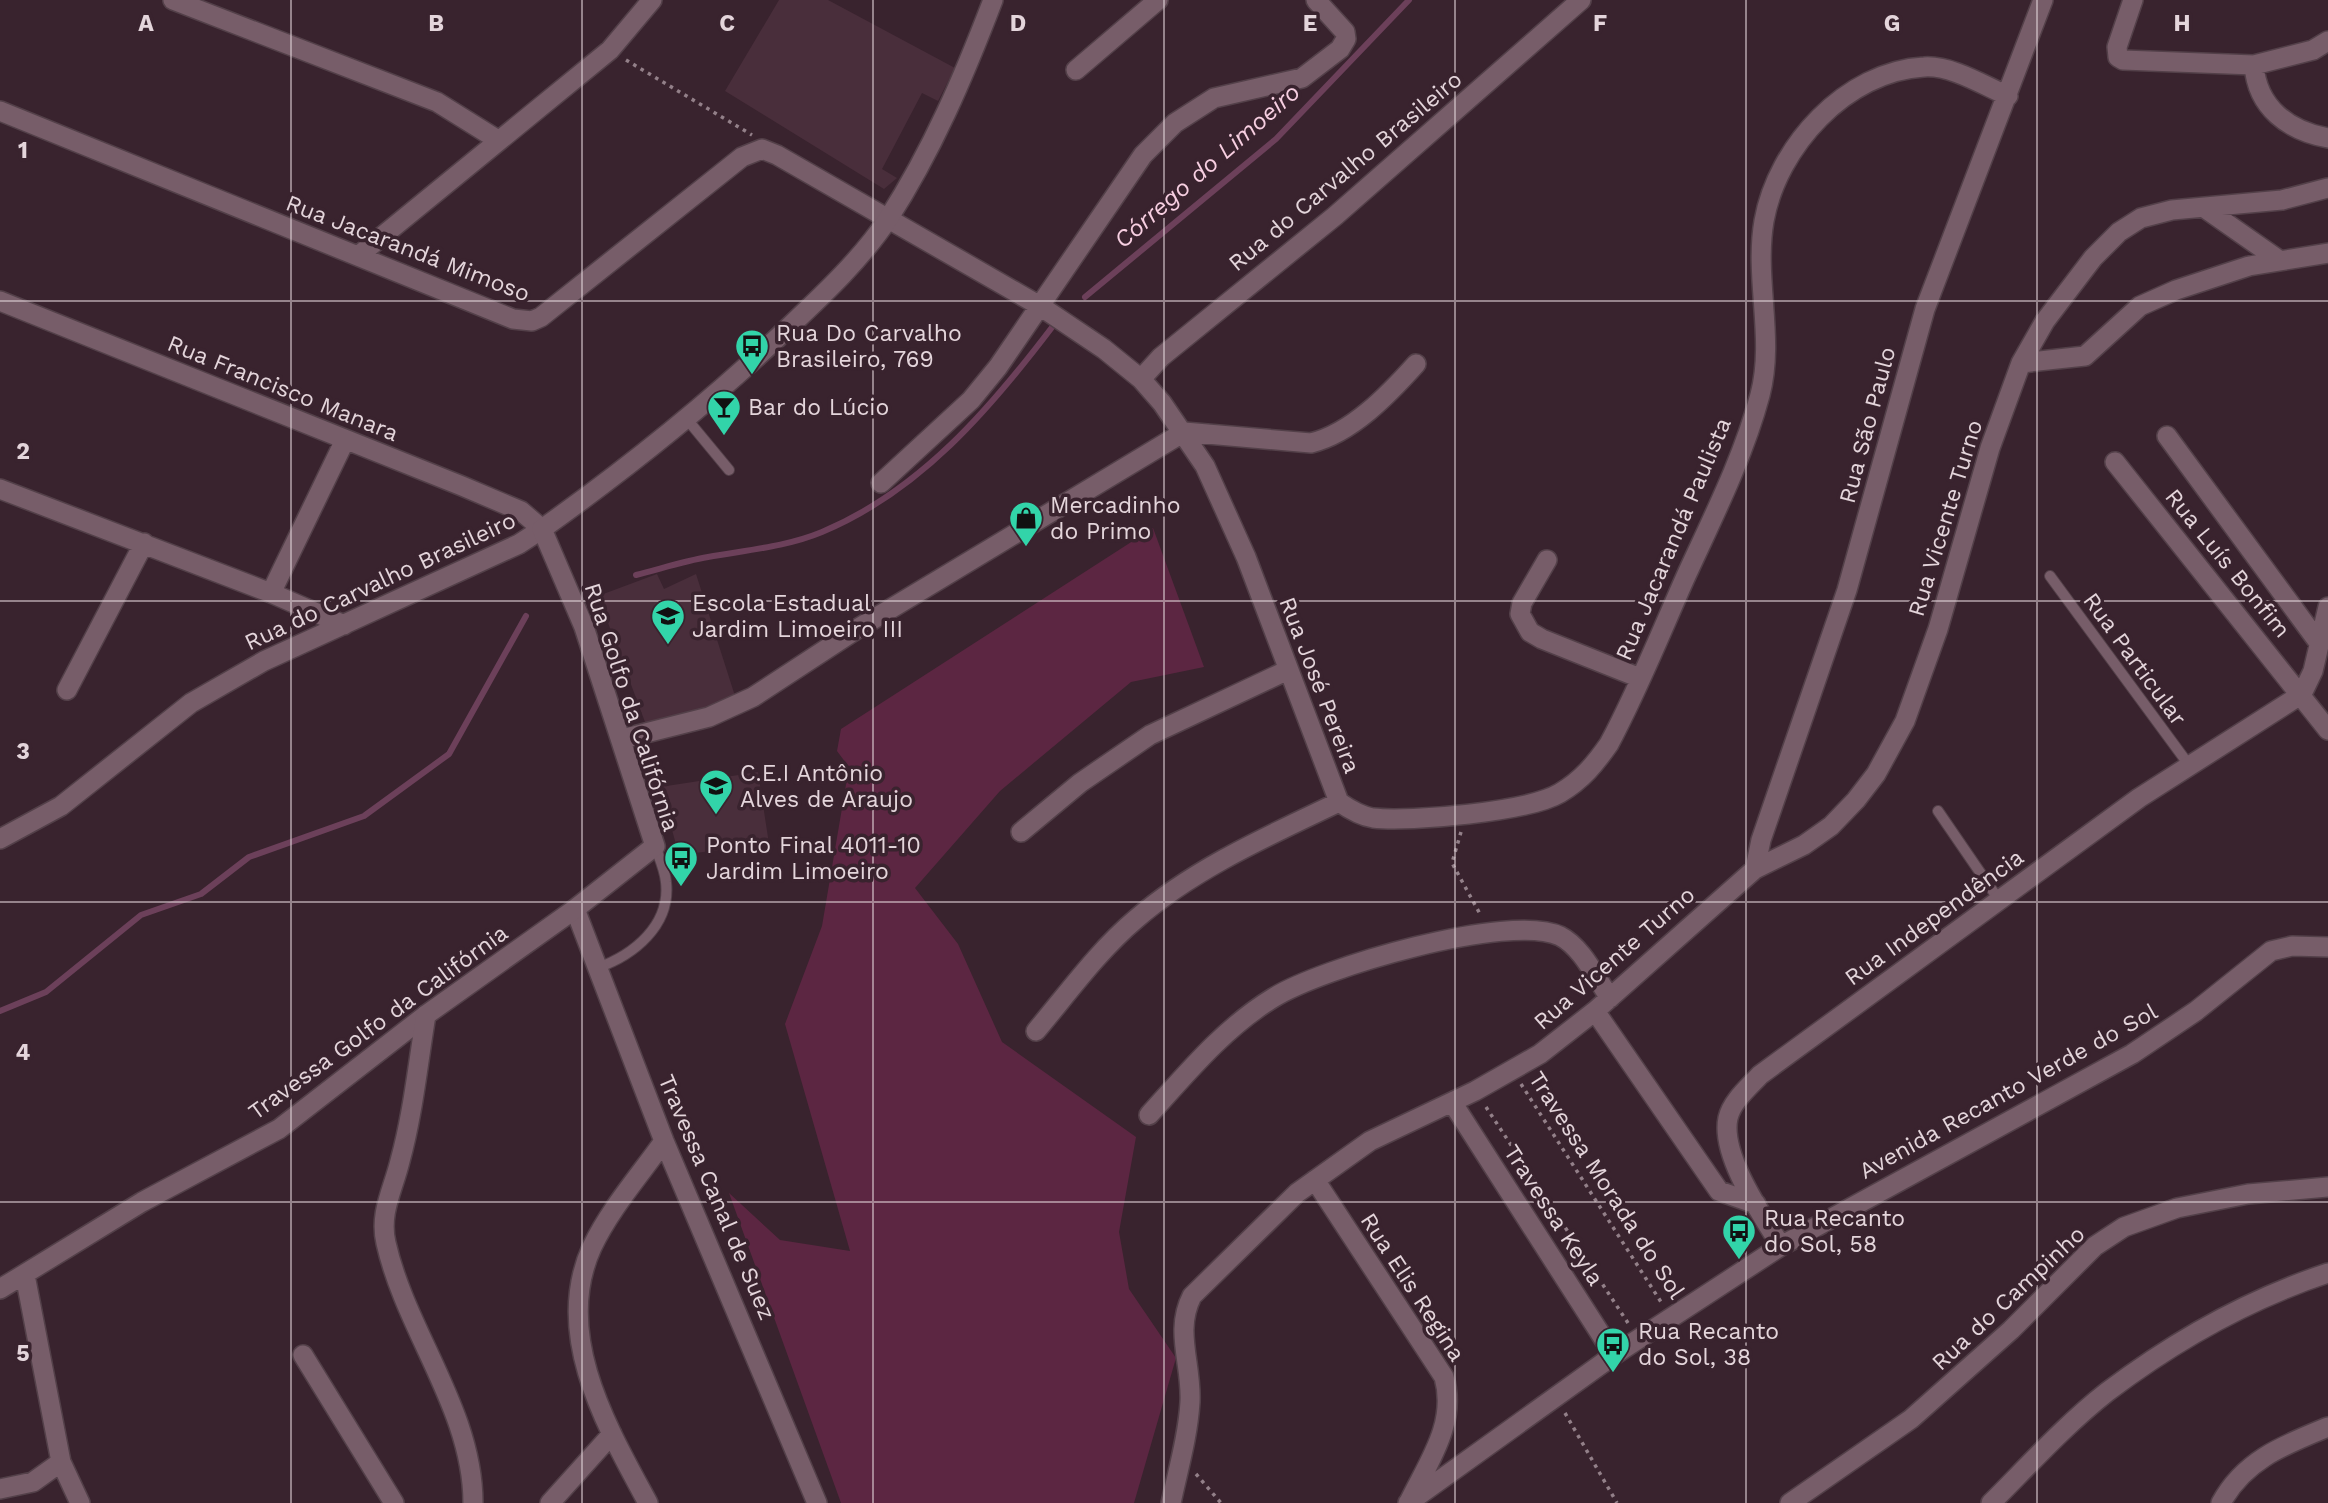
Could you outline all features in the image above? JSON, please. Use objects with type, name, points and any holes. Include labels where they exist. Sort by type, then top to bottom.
[{"type":"street","points":[[173,0],[437,102],[498,140]]},
{"type":"street","name":"Rua do Carvalho Brasileiro","points":[[0,839],[61,806],[191,703],[264,661],[519,544],[604,484],[686,418],[752,362],[820,298],[887,220],[941,125],[993,0]]},
{"type":"street","points":[[1076,70],[1158,0]]},
{"type":"street","points":[[881,483],[971,400],[1046,310],[1143,155],[1175,123],[1214,98],[1301,78],[1340,49],[1345,32],[1316,0]]},
{"type":"street","name":"Rua do Carvalho Brasileiro","points":[[1141,379],[1161,358],[1335,216],[1581,0]]},
{"type":"street","name":"Rua São Paulo","points":[[1755,869],[1760,840],[1847,590],[1925,309],[2043,0]]},
{"type":"street","points":[[2133,0],[2117,47],[2118,57],[2123,60],[2254,65],[2314,50],[2328,41]]},
{"type":"street","points":[[358,256],[610,50],[647,2]]},
{"type":"street","points":[[2254,65],[2260,92],[2272,110],[2290,127],[2328,138]]},
{"type":"street","name":"Rua Jacarandá Paulista","points":[[1472,812],[1525,807],[1559,794],[1589,772],[1609,744],[1741,455],[1760,395],[1767,360],[1762,258],[1764,222],[1774,186],[1799,144],[1843,95],[1883,75],[1925,66],[1952,72],[2008,96]]},
{"type":"street","name":"Rua Jacarandá Mimoso","points":[[0,111],[513,319],[532,321],[742,157],[762,149]]},
{"type":"street","points":[[762,149],[777,155],[1046,310],[1079,332],[1141,379],[1184,432]]},
{"type":"street","name":"Rua Vicente Turno","points":[[1171,1503],[1190,1402],[1182,1328],[1185,1310],[1192,1296],[1287,1203],[1315,1180],[1370,1141],[1513,1071],[1595,1011],[1755,869],[1804,845],[1831,826],[1877,774],[1905,721],[1938,629],[1990,448],[2021,363],[2062,297],[2093,258],[2119,232],[2141,218],[2172,210],[2282,200],[2328,188]]},
{"type":"street","points":[[2206,209],[2279,260]]},
{"type":"street","points":[[2021,363],[2085,356],[2112,333],[2124,318],[2149,300],[2249,267],[2328,253]]},
{"type":"street","name":"Rua Francisco Manara","points":[[0,301],[521,511],[541,529]]},
{"type":"street","points":[[622,739],[709,717],[753,697],[869,621],[1184,432],[1311,443],[1331,438],[1345,430],[1416,364]]},
{"type":"street","name":"Rua José Pereira","points":[[1184,432],[1205,466],[1245,557],[1339,802],[1371,818],[1472,812]]},
{"type":"street","points":[[2167,436],[2319,643]]},
{"type":"street","points":[[271,593],[345,440]]},
{"type":"street","name":"Rua Luís Bonfim","points":[[2115,462],[2328,730]]},
{"type":"street","points":[[0,489],[271,593],[344,625]]},
{"type":"street","name":"Rua Golfo da Califórnia","points":[[541,529],[584,627],[655,846],[575,909]]},
{"type":"street","points":[[67,690],[144,543]]},
{"type":"street","points":[[1547,560],[1522,603],[1520,614],[1530,632],[1640,678]]},
{"type":"street","points":[[2302,694],[2313,671],[2328,607]]},
{"type":"street","points":[[1021,832],[1080,783],[1150,735],[1288,670]]},
{"type":"street","name":"Rua Independência","points":[[1780,1246],[1756,1204],[1728,1141],[1728,1118],[1738,1099],[1760,1075],[2189,765],[2302,694]]},
{"type":"street","points":[[1036,1031],[1102,953],[1134,920],[1170,892],[1216,863],[1339,802]]},
{"type":"street","name":"Travessa Canal de Suez","points":[[575,909],[664,1141],[817,1503]]},
{"type":"street","name":"Travessa Golfo da Califórnia","points":[[0,1289],[142,1202],[279,1129],[426,1015],[575,909]]},
{"type":"street","points":[[1149,1115],[1208,1049],[1270,999],[1302,981],[1418,947],[1491,932],[1536,931],[1561,936],[1580,954],[1610,998]]},
{"type":"street","name":"Avenida Recanto Verde do Sol","points":[[1409,1503],[1614,1355],[1780,1246],[2132,1054],[2196,1011],[2271,951],[2292,946],[2328,947]]},
{"type":"street","points":[[1595,1011],[1719,1191],[1756,1204]]},
{"type":"street","points":[[426,1015],[400,1162],[388,1194],[383,1222],[386,1243],[404,1295],[467,1446],[473,1476],[473,1503]]},
{"type":"street","name":"Travessa Keyla","points":[[1452,1102],[1614,1355]]},
{"type":"street","points":[[648,1503],[612,1434],[590,1381],[580,1344],[578,1293],[592,1246],[664,1141]]},
{"type":"street","name":"Rua Elis Regina","points":[[1315,1180],[1444,1377],[1449,1396],[1447,1424],[1409,1503]]},
{"type":"street","name":"Rua do Campinho","points":[[1790,1503],[1911,1419],[2011,1330],[2095,1246],[2124,1227],[2177,1208],[2248,1194],[2328,1186]]},
{"type":"street","points":[[1991,1503],[2106,1394],[2168,1349],[2241,1309],[2328,1273]]},
{"type":"street","points":[[24,1275],[61,1462],[80,1503]]},
{"type":"street","points":[[303,1355],[394,1503]]},
{"type":"street","points":[[2221,1503],[2232,1483],[2257,1459],[2328,1427]]},
{"type":"street","points":[[550,1503],[572,1475],[612,1434]]},
{"type":"street","points":[[0,1489],[33,1482],[61,1462]]},
{"type":"lane","points":[[686,418],[729,470]]},
{"type":"lane","name":"Rua Particular","points":[[2050,576],[2189,765]]},
{"type":"lane","points":[[1938,811],[1999,900]]},
{"type":"lane","points":[[597,968],[629,952],[660,920],[666,881],[655,846]]},
{"type":"path","points":[[610,50],[746,130],[762,149]]},
{"type":"path","points":[[1472,812],[1460,834],[1452,863],[1464,890],[1491,932]]},
{"type":"path","name":"Travessa Morada do Sol","points":[[1513,1071],[1672,1318]]},
{"type":"path","points":[[1475,1091],[1638,1339]]},
{"type":"path","points":[[1555,1396],[1618,1503]]},
{"type":"path","points":[[1181,1457],[1221,1503]]},
{"type":"shaded area","points":[[779,0],[828,0],[955,68],[938,101],[922,93],[882,169],[897,178],[884,189],[725,91]]},
{"type":"shaded area","points":[[1153,528],[1204,667],[1131,682],[1000,791],[915,888],[958,944],[1002,1042],[1136,1137],[1119,1232],[1129,1289],[1176,1358],[1134,1503],[841,1503],[729,1193],[780,1240],[850,1251],[785,1024],[822,926],[849,767],[837,751],[841,729]]},
{"type":"shaded area","name":"Escola Estadual Jardim Limoeiro III","points":[[657,574],[664,589],[696,574],[735,696],[648,730],[598,596]]},
{"type":"shaded area","name":"C.E.I Antônio Alves de Araujo","points":[[758,772],[769,844],[679,855],[660,787]]},
{"type":"waterway","name":"Córrego do Limoeiro","points":[[1085,297],[1276,139],[1409,0]]},
{"type":"waterway","name":"Córrego do Limoeiro","points":[[636,575],[699,559],[794,541],[822,532],[857,515],[922,471],[951,445],[1004,387],[1053,326]]},
{"type":"waterway","points":[[0,1011],[46,992],[141,915],[201,894],[249,857],[364,816],[449,754],[526,616]]},
{"type":"place","name":"Rua Do Carvalho Brasileiro, 769","points":[[752,376]]},
{"type":"place","name":"Bar do Lúcio","points":[[724,437]]},
{"type":"place","name":"Mercadinho do Primo","points":[[1026,548]]},
{"type":"place","name":"Escola Estadual Jardim Limoeiro III","points":[[668,646]]},
{"type":"place","name":"C.E.I Antônio Alves de Araujo","points":[[716,816]]},
{"type":"place","name":"Ponto Final 4011-10 Jardim Limoeiro","points":[[681,888]]},
{"type":"place","name":"Rua Recanto do Sol, 58","points":[[1739,1261]]},
{"type":"place","name":"Rua Recanto do Sol, 38","points":[[1613,1374]]}]
